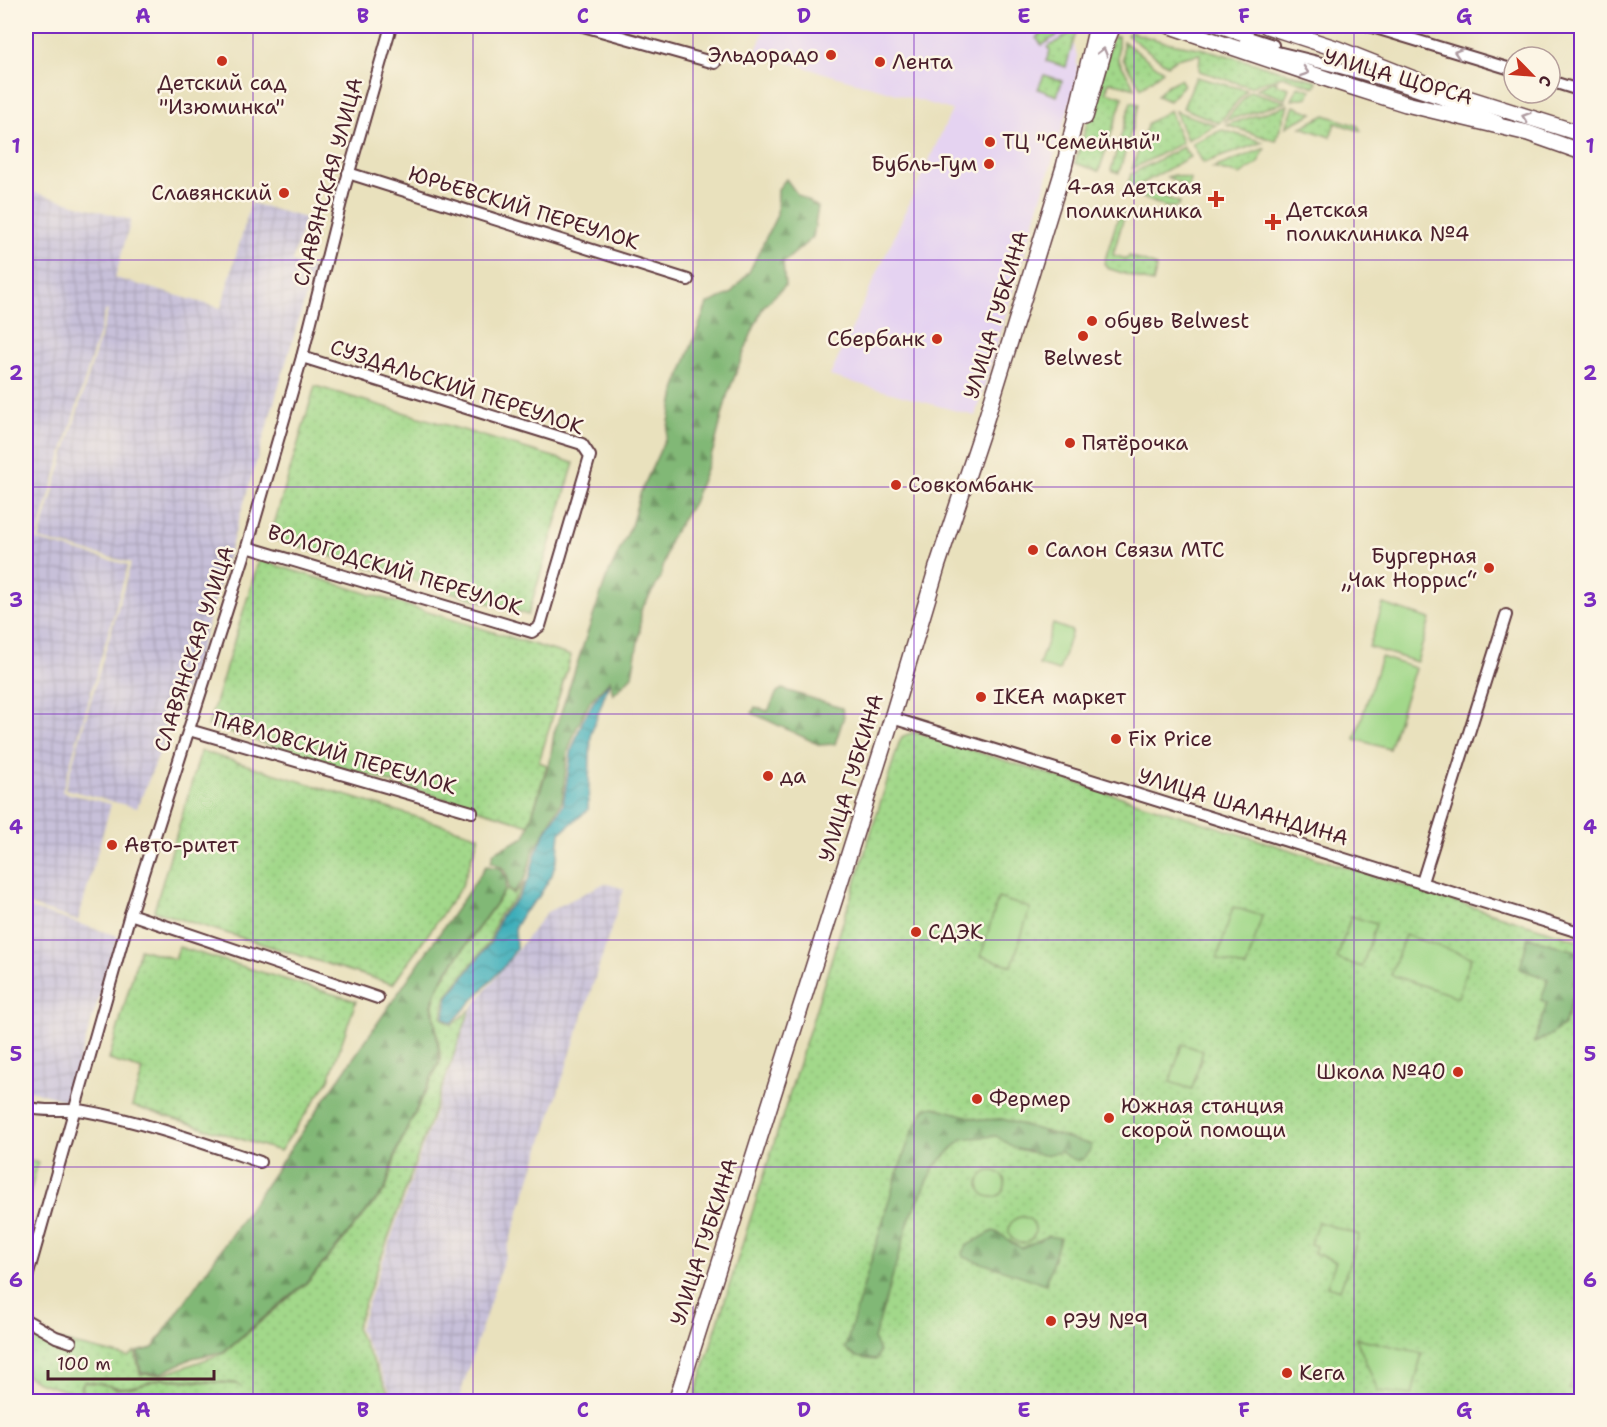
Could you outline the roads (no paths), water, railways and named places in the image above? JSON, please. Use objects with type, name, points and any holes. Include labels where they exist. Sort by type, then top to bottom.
[{"type":"main road","name":"УЛИЦА ГУБКИНА","points":[[1064,167],[1079,137],[1113,26]]},
{"type":"main road","name":"УЛИЦА ЩОРСА","points":[[1170,26],[1406,104],[1528,133],[1581,152]]},
{"type":"main road","name":"УЛИЦА ЩОРСА","points":[[1267,26],[1338,50],[1442,90],[1581,134]]},
{"type":"main road","name":"УЛИЦА ГУБКИНА","points":[[676,1401],[1064,167],[1094,29]]},
{"type":"street","name":"СЛАВЯНСКАЯ УЛИЦА","points":[[26,1281],[130,914],[247,547],[302,357],[348,173],[392,26]]},
{"type":"street","points":[[583,26],[714,63]]},
{"type":"street","points":[[1214,26],[1334,64],[1442,90]]},
{"type":"street","name":"УЛИЦА ЩОРСА","points":[[1369,26],[1502,66]]},
{"type":"street","name":"УЛИЦА ЩОРСА","points":[[1190,32],[1334,64],[1459,104],[1528,133]]},
{"type":"street","points":[[1562,85],[1581,91]]},
{"type":"street","name":"ЮРЬЕВСКИЙ ПЕРЕУЛОК","points":[[348,173],[688,280]]},
{"type":"street","name":"СУЗДАЛЬСКИЙ ПЕРЕУЛОК","points":[[302,357],[582,444],[590,456],[540,626],[532,632]]},
{"type":"street","name":"ВОЛОГОДСКИЙ ПЕРЕУЛОК","points":[[247,547],[532,632]]},
{"type":"street","points":[[1422,882],[1506,615]]},
{"type":"street","name":"УЛИЦА ШАЛАНДИНА","points":[[892,718],[1581,933]]},
{"type":"street","name":"ПАВЛОВСКИЙ ПЕРЕУЛОК","points":[[189,730],[472,812]]},
{"type":"street","points":[[130,914],[378,998]]},
{"type":"street","points":[[26,1107],[47,1111],[75,1110],[167,1132],[260,1162]]},
{"type":"street","points":[[26,1320],[56,1337],[71,1342]]},
{"type":"water","points":[[609,683],[591,734],[588,810],[560,833],[558,855],[552,875],[538,898],[524,912],[515,927],[516,949],[506,964],[452,1023],[444,1018],[447,998],[491,942],[501,916],[518,898],[529,878],[535,855],[545,833],[563,805],[572,749],[582,722],[595,699]]},
{"type":"place","name":"Эльдорадо","points":[[831,55]]},
{"type":"place","name":"Детский сад \"Изюминка\"","points":[[222,61]]},
{"type":"place","name":"Лента","points":[[880,62]]},
{"type":"place","name":"ТЦ \"Семейный\"","points":[[990,142]]},
{"type":"place","name":"Бубль-Гум","points":[[989,164]]},
{"type":"place","name":"Славянский","points":[[284,193]]},
{"type":"place","name":"4-ая детская поликлиника","points":[[1216,199]]},
{"type":"place","name":"Детская поликлиника №4","points":[[1273,222]]},
{"type":"place","name":"обувь Belwest","points":[[1092,321]]},
{"type":"place","name":"Belwest","points":[[1083,336]]},
{"type":"place","name":"Сбербанк","points":[[937,339]]},
{"type":"place","name":"Пятёрочка","points":[[1070,443]]},
{"type":"place","name":"Совкомбанк","points":[[896,485]]},
{"type":"place","name":"Салон Связи МТС","points":[[1033,550]]},
{"type":"place","name":"Бургерная „Чак Норрис“","points":[[1489,568]]},
{"type":"place","name":"IKEA маркет","points":[[981,697]]},
{"type":"place","name":"Fix Price","points":[[1116,739]]},
{"type":"place","name":"да","points":[[768,776]]},
{"type":"place","name":"Авто-ритет","points":[[112,845]]},
{"type":"place","name":"СДЭК","points":[[916,932]]},
{"type":"place","name":"Школа №40","points":[[1458,1072]]},
{"type":"place","name":"Фермер","points":[[977,1099]]},
{"type":"place","name":"Южная станция скорой помощи","points":[[1109,1118]]},
{"type":"place","name":"РЭУ №9","points":[[1051,1321]]},
{"type":"place","name":"Кега","points":[[1287,1373]]}]
